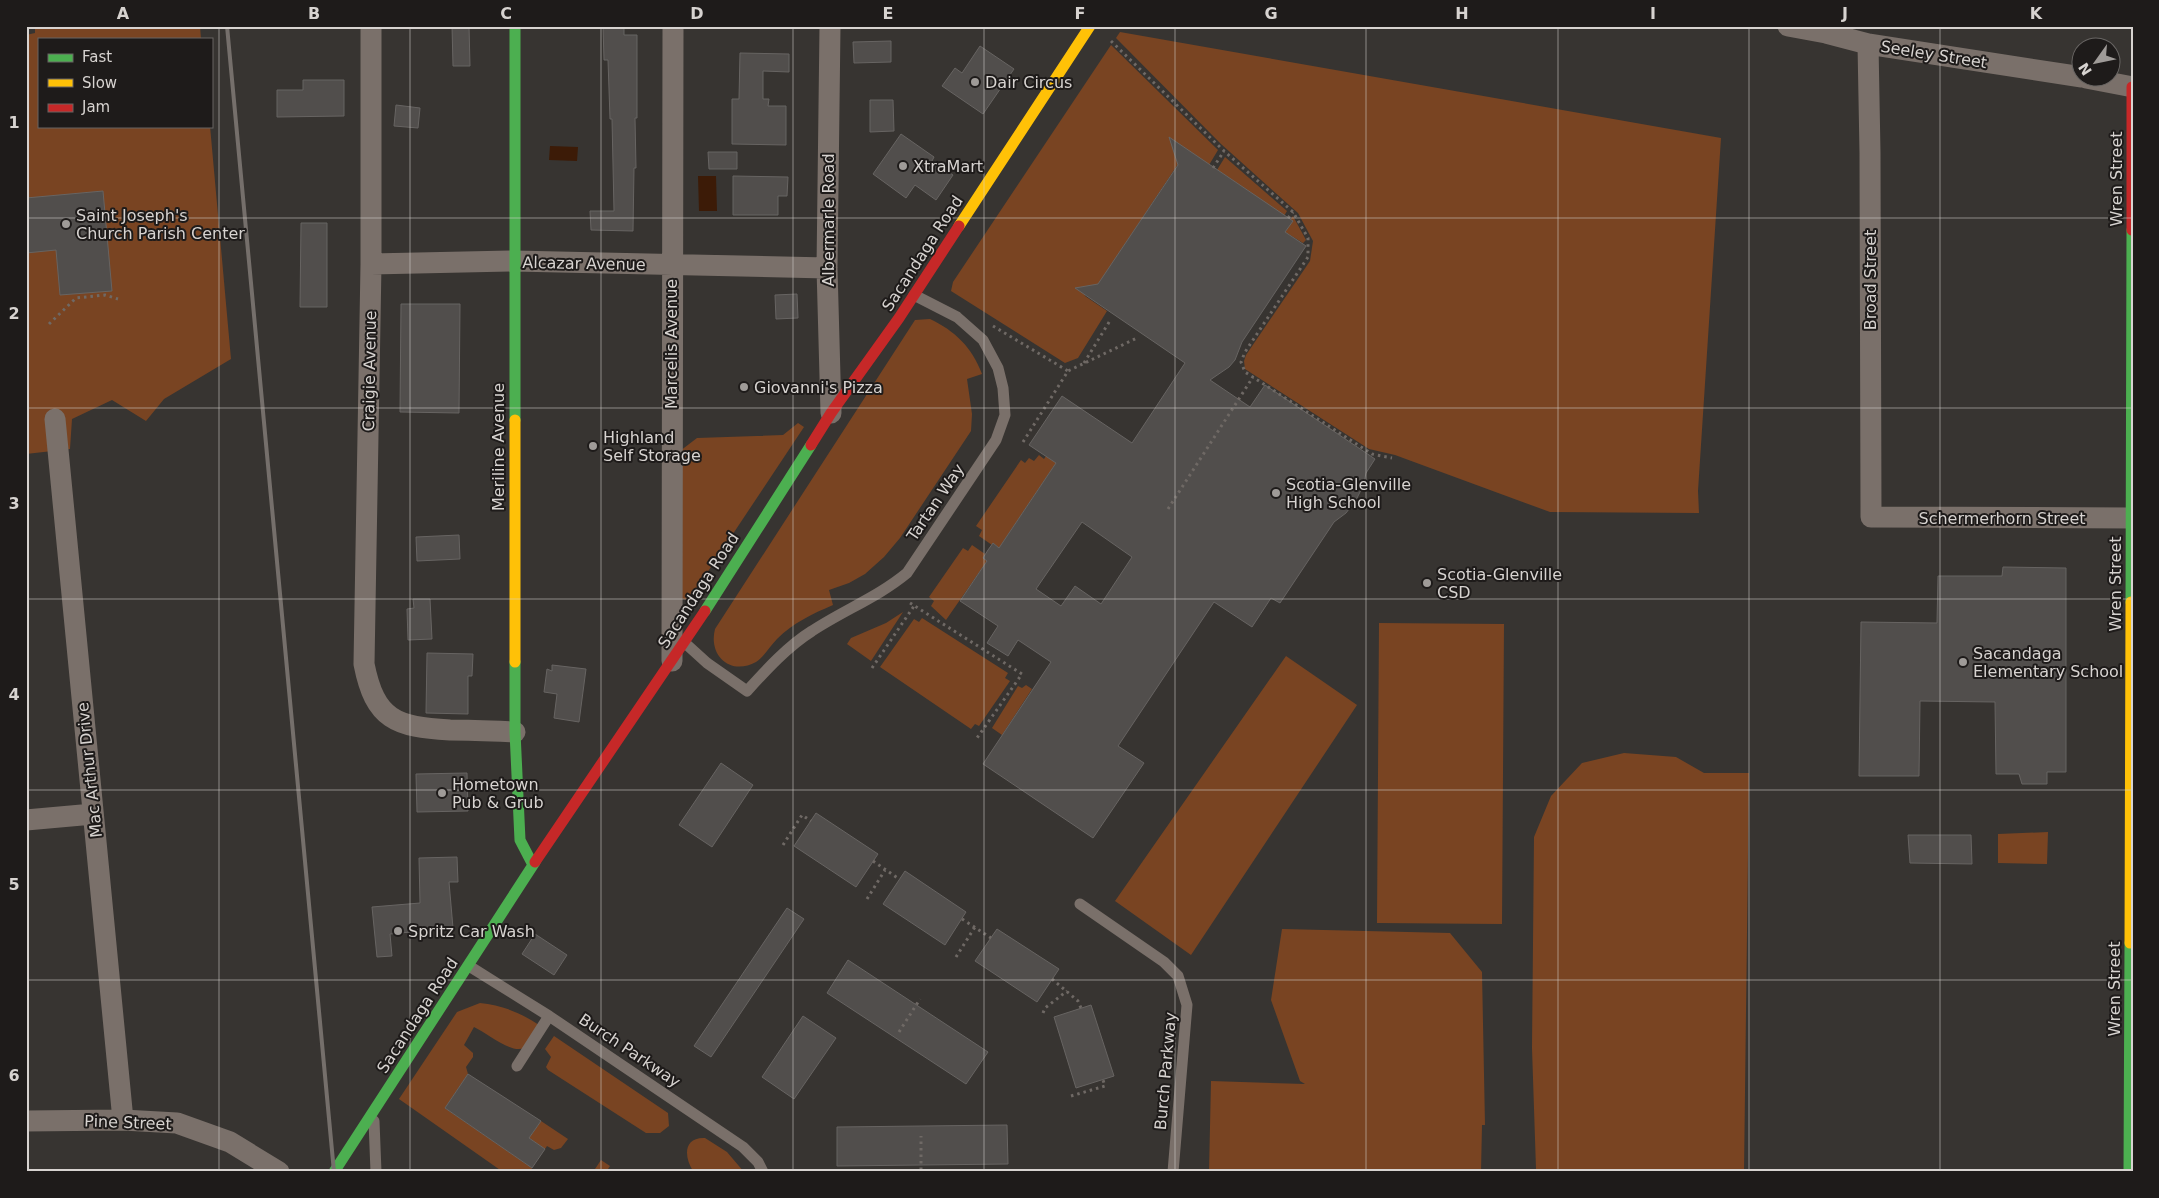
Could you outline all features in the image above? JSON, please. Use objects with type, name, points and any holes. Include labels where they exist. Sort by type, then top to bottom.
[{"type":"street","name":"Craigie Avenue","points":[[371,26],[371,264],[364,664],[372,696],[383,712],[401,724],[419,728],[515,732]]},
{"type":"street","name":"Meriline Avenue","points":[[515,26],[515,732],[520,840],[533,865]]},
{"type":"street","name":"Marcelis Avenue","points":[[672,661],[671,264],[673,26]]},
{"type":"street","name":"Albermarle Road","points":[[830,26],[827,268],[831,413]]},
{"type":"street","name":"Sacandaga Road","points":[[334,1172],[533,865],[685,643],[831,413],[914,296],[1090,26]]},
{"type":"street","name":"Seeley Street","points":[[1788,26],[1827,30],[1868,44],[2072,75]]},
{"type":"street","name":"Broad Street","points":[[1868,44],[1871,517]]},
{"type":"street","name":"Wren Street","points":[[2129,1172],[2132,87]]},
{"type":"street","name":"Alcazar Avenue","points":[[371,264],[514,261],[827,268]]},
{"type":"street","name":"Mac Arthur Drive","points":[[55,419],[123,1120]]},
{"type":"street","name":"Schermerhorn Street","points":[[1871,517],[2132,518]]},
{"type":"street","points":[[26,820],[93,814]]},
{"type":"street","name":"Pine Street","points":[[26,1121],[123,1120],[177,1123],[230,1142],[279,1172]]},
{"type":"lane","name":"Tartan Way","points":[[685,643],[707,663],[747,691],[785,653],[810,632],[888,589],[908,573],[996,440],[1005,415],[1003,388],[998,368],[983,340],[957,317],[914,296]]},
{"type":"lane","name":"Burch Parkway","points":[[1080,904],[1164,962],[1178,976],[1186,1005],[1173,1172]]},
{"type":"lane","name":"Burch Parkway","points":[[469,966],[549,1016],[743,1146],[758,1162],[763,1172]]},
{"type":"lane","points":[[517,1066],[549,1016]]},
{"type":"lane","points":[[374,1110],[376,1172]]},
{"type":"path","points":[[1111,41],[1224,151],[1293,212],[1308,238],[1308,257],[1245,352],[1241,362],[1244,372],[1372,454],[1392,458]]},
{"type":"path","points":[[1214,168],[1224,151]]},
{"type":"path","points":[[1288,218],[1293,212]]},
{"type":"path","points":[[49,324],[76,298],[106,295],[118,299]]},
{"type":"path","points":[[1083,364],[1111,319]]},
{"type":"path","points":[[993,326],[1068,371]]},
{"type":"path","points":[[1023,442],[1068,371],[1137,338]]},
{"type":"path","points":[[1168,508],[1253,377]]},
{"type":"path","points":[[910,603],[1022,674],[977,738]]},
{"type":"path","points":[[872,668],[914,606]]},
{"type":"path","points":[[783,845],[802,815],[811,821]]},
{"type":"path","points":[[873,861],[899,879]]},
{"type":"path","points":[[867,899],[885,870]]},
{"type":"path","points":[[962,919],[991,938]]},
{"type":"path","points":[[956,957],[974,927]]},
{"type":"path","points":[[1052,979],[1078,1000],[1081,1008]]},
{"type":"path","points":[[1043,1013],[1045,1008],[1067,991]]},
{"type":"path","points":[[899,1032],[920,999]]},
{"type":"path","points":[[1072,1096],[1105,1086],[1103,1080]]},
{"type":"path","points":[[921,1136],[921,1170]]},
{"type":"shaded area","points":[[35,26],[200,26],[201,38],[38,38],[38,128],[210,128],[231,359],[164,399],[146,421],[112,400],[72,419],[70,449],[26,454],[26,35],[35,33]]},
{"type":"shaded area","points":[[1120,32],[1721,138],[1698,491],[1699,513],[1550,512],[1395,455],[1369,449],[1245,369],[1244,361],[1246,355],[1310,261],[1313,241],[1298,213],[1221,144],[1116,38]]},
{"type":"shaded area","points":[[1111,45],[1218,150],[1209,165],[1176,151],[1175,157],[1180,161],[1096,288],[1084,292],[1085,296],[1107,311],[1078,358],[1065,363],[951,291],[953,282]]},
{"type":"shaded area","points":[[550,146],[578,147],[577,161],[549,160]]},
{"type":"shaded area","points":[[1225,157],[1287,211],[1284,216],[1217,170]]},
{"type":"shaded area","points":[[698,176],[716,176],[717,211],[699,211]]},
{"type":"shaded area","points":[[1293,216],[1306,240],[1303,243],[1285,232]]},
{"type":"shaded area","points":[[930,319],[962,341],[978,364],[982,374],[967,379],[972,414],[971,431],[900,538],[884,557],[865,574],[849,583],[829,590],[833,605],[810,615],[790,628],[756,662],[747,666],[738,667],[730,665],[718,655],[715,648],[715,629],[915,320]]},
{"type":"shaded area","points":[[798,423],[804,427],[691,597],[688,600],[683,599],[680,596],[680,451],[697,438],[783,435]]},
{"type":"shaded area","points":[[1039,455],[1044,459],[1046,456],[1056,463],[999,548],[993,543],[992,545],[979,536],[982,530],[976,526],[1021,460],[1025,463],[1029,458],[1034,461]]},
{"type":"shaded area","points":[[972,545],[985,554],[983,558],[987,561],[946,620],[931,606],[934,601],[929,597],[963,548],[968,551]]},
{"type":"shaded area","points":[[903,612],[871,661],[847,644],[851,638],[886,623]]},
{"type":"shaded area","points":[[922,618],[1008,673],[1005,678],[1010,681],[979,726],[975,724],[971,729],[880,667],[914,619],[919,622]]},
{"type":"shaded area","points":[[1379,623],[1504,624],[1502,924],[1377,923]]},
{"type":"shaded area","points":[[1286,656],[1357,705],[1191,955],[1115,901]]},
{"type":"shaded area","points":[[1026,685],[1032,689],[1002,735],[992,728],[1018,686],[1022,688]]},
{"type":"shaded area","points":[[1624,753],[1676,757],[1704,773],[1749,773],[1744,1172],[1538,1172],[1536,1169],[1532,1048],[1534,837],[1551,796],[1582,763]]},
{"type":"shaded area","points":[[2048,832],[2047,864],[1998,863],[1998,834]]},
{"type":"shaded area","points":[[1282,929],[1450,933],[1482,972],[1485,1125],[1482,1125],[1481,1172],[1209,1172],[1211,1081],[1305,1084],[1300,1081],[1271,1000]]},
{"type":"shaded area","points":[[480,1003],[511,1010],[539,1025],[524,1048],[519,1049],[506,1046],[474,1027],[464,1045],[473,1053],[473,1057],[466,1067],[468,1074],[445,1108],[532,1168],[533,1172],[503,1172],[399,1099],[457,1012]]},
{"type":"shaded area","points":[[554,1036],[668,1113],[669,1126],[660,1133],[646,1133],[548,1070],[546,1067],[551,1057],[545,1049]]},
{"type":"shaded area","points":[[541,1121],[568,1139],[561,1148],[554,1150],[547,1146],[545,1149],[529,1138]]},
{"type":"shaded area","points":[[705,1138],[727,1152],[744,1172],[693,1171],[688,1160],[687,1149],[693,1141]]},
{"type":"shaded area","points":[[601,1160],[610,1166],[606,1172],[593,1172]]},
{"type":"building","points":[[452,26],[469,26],[470,66],[453,66]]},
{"type":"building","points":[[603,26],[624,26],[624,35],[637,35],[636,168],[634,168],[633,231],[591,230],[590,211],[614,211],[612,119],[610,119],[608,60],[604,60]]},
{"type":"building","points":[[891,41],[891,62],[854,63],[853,42]]},
{"type":"building","name":"Dair Circus","points":[[980,46],[1014,69],[983,114],[942,86],[955,68],[962,73]]},
{"type":"building","points":[[740,53],[789,54],[789,72],[763,71],[763,99],[769,99],[768,106],[786,106],[786,145],[732,144],[732,99],[739,99]]},
{"type":"building","points":[[303,80],[344,80],[344,116],[277,117],[277,90],[303,90]]},
{"type":"building","points":[[870,100],[893,100],[894,131],[870,132]]},
{"type":"building","points":[[396,105],[420,108],[418,128],[394,126]]},
{"type":"building","name":"XtraMart","points":[[901,134],[934,157],[932,161],[953,175],[936,200],[915,185],[906,198],[873,174]]},
{"type":"building","name":"Scotia-Glenville High School","points":[[1169,137],[1293,221],[1285,232],[1306,246],[1242,342],[1235,360],[1229,367],[1210,380],[1250,407],[1265,385],[1375,459],[1366,473],[1363,486],[1356,500],[1346,513],[1334,522],[1280,603],[1271,598],[1252,627],[1214,602],[1118,746],[1144,763],[1093,838],[983,764],[1051,662],[1018,640],[1008,656],[987,643],[998,626],[960,601],[987,561],[983,558],[988,550],[993,543],[999,548],[1056,463],[1029,445],[1062,396],[1132,443],[1185,363],[1075,288],[1098,284],[1178,165]],"holes":[[[1082,522],[1132,557],[1101,604],[1075,586],[1061,606],[1036,589]]]},
{"type":"building","points":[[708,152],[737,152],[737,169],[709,169]]},
{"type":"building","points":[[733,176],[788,177],[787,196],[778,196],[778,215],[733,215]]},
{"type":"building","name":"Saint Joseph's Church Parish Center","points":[[103,191],[112,291],[60,295],[56,250],[26,253],[26,198]]},
{"type":"building","points":[[301,223],[327,223],[327,307],[300,307]]},
{"type":"building","points":[[797,294],[798,318],[776,319],[775,295]]},
{"type":"building","points":[[401,304],[460,304],[459,413],[400,412]]},
{"type":"building","points":[[459,535],[460,559],[417,561],[416,537]]},
{"type":"building","name":"Sacandaga Elementary School","points":[[2003,567],[2066,568],[2066,772],[2047,772],[2047,784],[2022,784],[2019,774],[1996,774],[1995,702],[1920,701],[1919,776],[1859,776],[1861,622],[1937,623],[1938,576],[2002,576]]},
{"type":"building","points":[[413,599],[430,599],[432,639],[408,640],[407,609],[414,608]]},
{"type":"building","points":[[427,653],[473,654],[472,676],[468,676],[468,714],[426,713]]},
{"type":"building","points":[[552,665],[586,669],[579,722],[554,718],[557,694],[544,692],[547,669],[552,671]]},
{"type":"building","points":[[721,763],[753,785],[712,847],[679,825]]},
{"type":"building","name":"Hometown Pub & Grub","points":[[467,773],[468,811],[417,812],[416,774]]},
{"type":"building","points":[[816,813],[878,854],[856,887],[794,846]]},
{"type":"building","points":[[1908,835],[1971,835],[1972,864],[1910,863]]},
{"type":"building","name":"Spritz Car Wash","points":[[457,857],[458,882],[449,882],[453,928],[390,934],[392,956],[377,957],[372,907],[420,903],[419,858]]},
{"type":"building","points":[[905,871],[966,912],[945,945],[883,904]]},
{"type":"building","points":[[787,908],[804,919],[711,1057],[694,1046]]},
{"type":"building","points":[[997,929],[1059,969],[1037,1002],[975,961]]},
{"type":"building","points":[[535,934],[567,955],[554,975],[522,954]]},
{"type":"building","points":[[848,960],[988,1052],[966,1084],[827,993]]},
{"type":"building","points":[[1091,1005],[1114,1076],[1076,1088],[1054,1017]]},
{"type":"building","points":[[803,1016],[836,1038],[794,1099],[762,1077]]},
{"type":"building","points":[[468,1074],[541,1121],[529,1138],[545,1149],[532,1168],[445,1108]]},
{"type":"building","points":[[1007,1125],[1008,1164],[837,1166],[837,1127]]},
{"type":"railway","points":[[227,26],[334,1172]]},
{"type":"traffic: fast","points":[[515,26],[515,420]]},
{"type":"traffic: fast","points":[[2131,602],[2132,230]]},
{"type":"traffic: fast","points":[[705,611],[811,445]]},
{"type":"traffic: fast","points":[[515,662],[515,732],[520,840],[533,865]]},
{"type":"traffic: fast","points":[[334,1172],[535,862]]},
{"type":"traffic: fast","points":[[2129,1172],[2130,943]]},
{"type":"traffic: slow","points":[[959,226],[1090,26]]},
{"type":"traffic: slow","points":[[515,420],[515,662]]},
{"type":"traffic: slow","points":[[2130,943],[2131,602]]},
{"type":"traffic: jam","points":[[2132,87],[2132,230]]},
{"type":"traffic: jam","points":[[811,445],[831,413],[899,318],[959,226]]},
{"type":"traffic: jam","points":[[535,862],[705,611]]},
{"type":"place","name":"Dair Circus","points":[[975,82]]},
{"type":"place","name":"XtraMart","points":[[903,166]]},
{"type":"place","name":"Saint Joseph's Church Parish Center","points":[[66,224]]},
{"type":"place","name":"Giovanni's Pizza","points":[[744,387]]},
{"type":"place","name":"Highland Self Storage","points":[[593,446]]},
{"type":"place","name":"Scotia-Glenville High School","points":[[1276,493]]},
{"type":"place","name":"Scotia-Glenville CSD","points":[[1427,583]]},
{"type":"place","name":"Sacandaga Elementary School","points":[[1963,662]]},
{"type":"place","name":"Hometown Pub & Grub","points":[[442,793]]},
{"type":"place","name":"Spritz Car Wash","points":[[398,931]]}]
